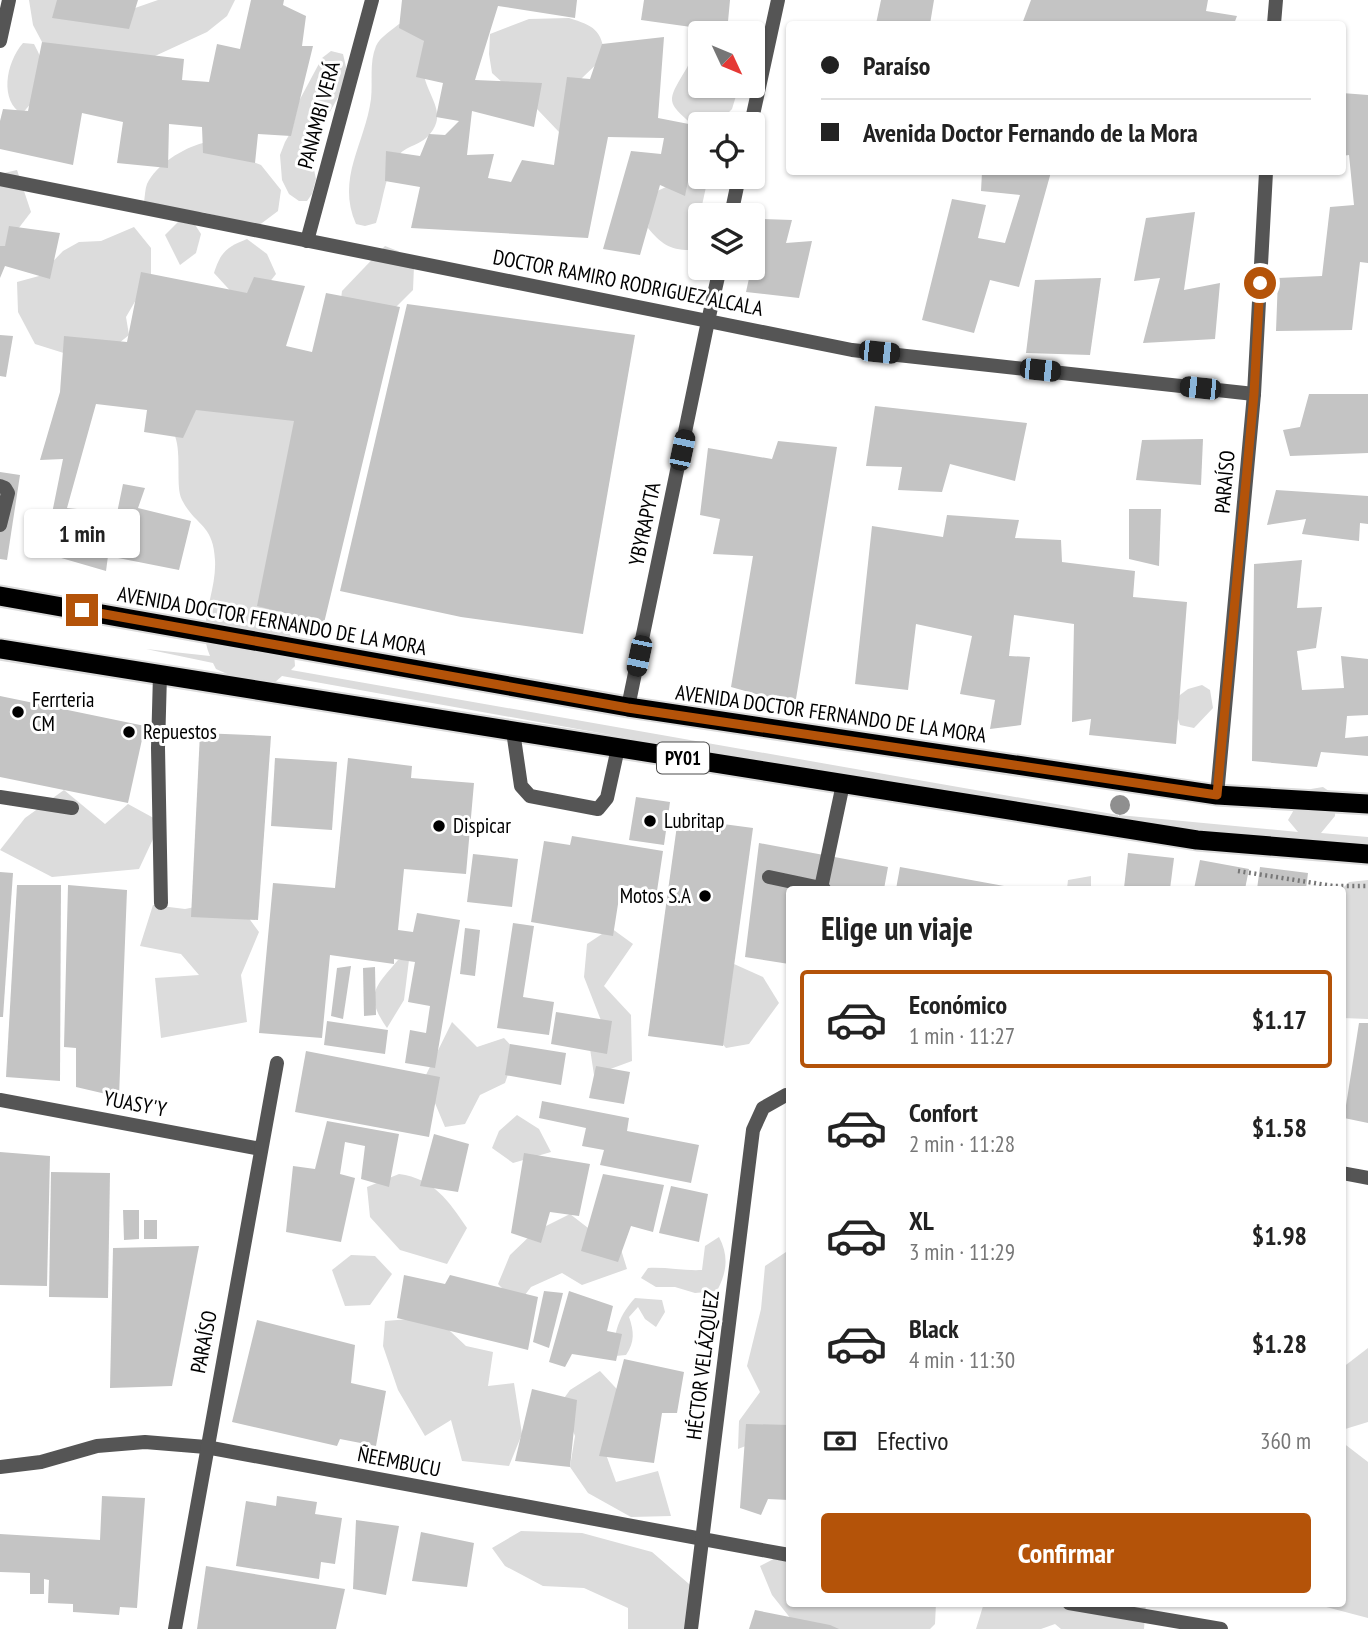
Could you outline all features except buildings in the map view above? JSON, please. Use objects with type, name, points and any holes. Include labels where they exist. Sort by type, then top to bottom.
[{"type":"highway","name":"AVENIDA DOCTOR FERNANDO DE LA MORA","points":[[0,596],[628,708],[1217,795],[1368,804]]},
{"type":"highway","name":"PY01","points":[[0,649],[1197,840],[1368,853]]},
{"type":"street","points":[[0,41],[9,0]]},
{"type":"street","name":"PANAMBI VERÁ","points":[[307,241],[372,0]]},
{"type":"street","points":[[754,112],[778,0]]},
{"type":"street","points":[[1275,21],[1276,0]]},
{"type":"street","name":"PARAÍSO","points":[[1217,795],[1254,394],[1266,175]]},
{"type":"street","name":"DOCTOR RAMIRO RODRIGUEZ ALCALA","points":[[0,179],[852,349],[1254,394]]},
{"type":"street","name":"YBYRAPYTA","points":[[628,708],[717,280]]},
{"type":"street","points":[[0,486],[5,488],[8,494],[0,525]]},
{"type":"street","points":[[160,674],[161,904]]},
{"type":"street","points":[[513,731],[524,791],[530,796],[598,809],[607,798],[618,748]]},
{"type":"street","points":[[824,886],[843,784]]},
{"type":"street","points":[[0,797],[72,808]]},
{"type":"street","points":[[769,877],[810,886]]},
{"type":"street","name":"PARAÍSO","points":[[175,1629],[277,1063]]},
{"type":"street","name":"HÉCTOR VELÁZQUEZ","points":[[691,1629],[753,1130],[763,1108],[786,1095]]},
{"type":"street","name":"YUASY'Y","points":[[0,1100],[261,1149]]},
{"type":"street","points":[[1346,1174],[1368,1178]]},
{"type":"street","name":"ÑEEMBUCU","points":[[0,1467],[41,1462],[97,1446],[145,1443],[206,1447],[786,1554]]},
{"type":"street","points":[[1092,1607],[1221,1629]]},
{"type":"shaded area","points":[[29,0],[64,0],[135,8],[158,0],[235,0],[227,16],[207,32],[155,56],[62,51],[42,42],[33,25]]},
{"type":"shaded area","points":[[569,18],[595,30],[605,56],[582,78],[569,100],[568,115],[559,132],[537,109],[516,95],[492,73],[490,34],[529,19]]},
{"type":"shaded area","points":[[399,24],[419,33],[423,38],[423,70],[436,107],[437,120],[426,138],[398,156],[387,180],[376,223],[365,226],[356,224],[349,191],[350,176],[368,115],[374,52],[380,40]]},
{"type":"shaded area","points":[[23,43],[34,44],[44,67],[46,82],[22,114],[10,100],[8,82],[12,61]]},
{"type":"shaded area","points":[[331,51],[343,54],[347,71],[341,92],[312,144],[311,156],[316,179],[312,194],[307,201],[299,201],[289,194],[282,180],[280,155],[292,130],[299,101],[322,58]]},
{"type":"shaded area","points":[[688,65],[688,98],[735,98],[729,112],[688,112],[688,120],[674,106],[672,101],[675,89]]},
{"type":"shaded area","points":[[203,143],[261,165],[281,190],[278,211],[258,226],[202,212],[152,213],[144,202],[146,186],[151,177],[171,158]]},
{"type":"shaded area","points":[[17,170],[31,212],[5,246],[0,246],[0,174]]},
{"type":"shaded area","points":[[688,175],[688,189],[706,189],[702,203],[688,203],[688,250],[673,248],[662,242],[648,228],[653,193]]},
{"type":"shaded area","points":[[190,217],[201,234],[196,253],[180,265],[165,235],[179,221]]},
{"type":"shaded area","points":[[134,227],[151,248],[151,274],[126,317],[129,335],[114,347],[70,355],[35,344],[18,312],[17,282],[39,276],[63,251],[79,242],[101,241]]},
{"type":"shaded area","points":[[247,239],[267,254],[276,274],[261,293],[236,297],[214,273],[226,251]]},
{"type":"shaded area","points":[[385,246],[398,251],[414,266],[413,290],[392,311],[340,308],[342,291]]},
{"type":"shaded area","points":[[202,399],[288,411],[304,437],[277,611],[293,640],[295,666],[291,670],[1118,815],[1117,822],[794,768],[282,676],[273,684],[234,677],[216,669],[213,663],[146,649],[210,656],[205,633],[215,572],[214,548],[207,532],[182,500],[175,436]]},
{"type":"shaded area","points":[[1202,685],[1210,690],[1213,708],[1194,728],[1180,725],[1172,701],[1188,689]]},
{"type":"shaded area","points":[[1323,787],[1336,796],[1335,816],[1321,833],[1368,837],[1368,844],[1119,823],[1119,815],[1298,832],[1288,820],[1311,789]]},
{"type":"shaded area","points":[[64,790],[105,824],[128,804],[161,822],[139,869],[52,877],[0,850],[25,818]]},
{"type":"shaded area","points":[[1091,876],[1091,886],[1067,886],[1068,880]]},
{"type":"shaded area","points":[[1368,880],[1368,1019],[1346,1018],[1345,886],[1349,882]]},
{"type":"shaded area","points":[[235,899],[259,932],[241,975],[247,1022],[161,1038],[155,978],[199,975],[181,954],[140,946],[153,905],[185,909]]},
{"type":"shaded area","points":[[611,928],[633,944],[604,986],[631,1015],[632,1061],[594,1075],[589,1042],[602,1023],[584,977],[587,944]]},
{"type":"shaded area","points":[[398,960],[409,960],[404,1000],[387,1028],[376,1007],[375,992],[383,977]]},
{"type":"shaded area","points":[[734,964],[763,977],[779,1003],[749,1044],[726,1048],[702,1021]]},
{"type":"shaded area","points":[[452,1022],[477,1047],[504,1038],[516,1051],[505,1083],[480,1095],[465,1124],[445,1127],[432,1096],[422,1083]]},
{"type":"shaded area","points":[[517,1115],[539,1129],[551,1152],[513,1163],[492,1148],[499,1131]]},
{"type":"shaded area","points":[[399,1174],[422,1181],[439,1192],[467,1228],[447,1264],[400,1250],[370,1217],[367,1187]]},
{"type":"shaded area","points":[[570,1214],[592,1231],[619,1243],[627,1269],[582,1285],[562,1273],[531,1287],[518,1304],[498,1284],[510,1255],[534,1232]]},
{"type":"shaded area","points":[[719,1237],[726,1264],[717,1291],[695,1293],[675,1287],[656,1287],[641,1278],[648,1268],[702,1270],[705,1246]]},
{"type":"shaded area","points":[[786,1252],[786,1436],[761,1440],[738,1449],[739,1421],[760,1392],[747,1366],[761,1309],[765,1266]]},
{"type":"shaded area","points":[[351,1255],[375,1256],[392,1274],[370,1305],[345,1306],[332,1270]]},
{"type":"shaded area","points":[[635,1298],[662,1300],[665,1312],[656,1327],[645,1319],[638,1307],[629,1317],[633,1336],[631,1346],[626,1355],[615,1356],[618,1325]]},
{"type":"shaded area","points":[[435,1317],[466,1346],[493,1352],[488,1386],[514,1383],[522,1434],[509,1466],[462,1461],[451,1420],[425,1436],[398,1390],[383,1346],[385,1321]]},
{"type":"shaded area","points":[[1368,1348],[1368,1422],[1346,1429],[1346,1365]]},
{"type":"shaded area","points":[[600,1371],[627,1400],[604,1449],[616,1482],[658,1471],[671,1516],[631,1517],[588,1493],[570,1467],[575,1436],[562,1401],[570,1390]]},
{"type":"shaded area","points":[[1346,1445],[1368,1462],[1368,1618],[1326,1607],[1346,1607]]},
{"type":"shaded area","points":[[521,1531],[582,1533],[652,1552],[696,1590],[685,1629],[628,1629],[628,1608],[584,1588],[543,1586],[505,1566],[492,1548]]},
{"type":"shaded area","points":[[786,1553],[786,1607],[936,1607],[935,1624],[930,1629],[818,1629],[795,1624],[772,1595],[760,1566]]},
{"type":"shaded area","points":[[983,1607],[1146,1607],[1144,1629],[1061,1629],[1055,1624],[1041,1629],[976,1629]]},
{"type":"place","name":"Ferrteria CM","points":[[18,712]]},
{"type":"place","name":"Repuestos","points":[[129,732]]},
{"type":"place","name":"Lubritap","points":[[650,821]]},
{"type":"place","name":"Dispicar","points":[[439,826]]},
{"type":"place","name":"Motos S.A","points":[[705,896]]},
{"type":"route","points":[[82,610],[628,708],[1217,795],[1254,394],[1260,283]]}]
